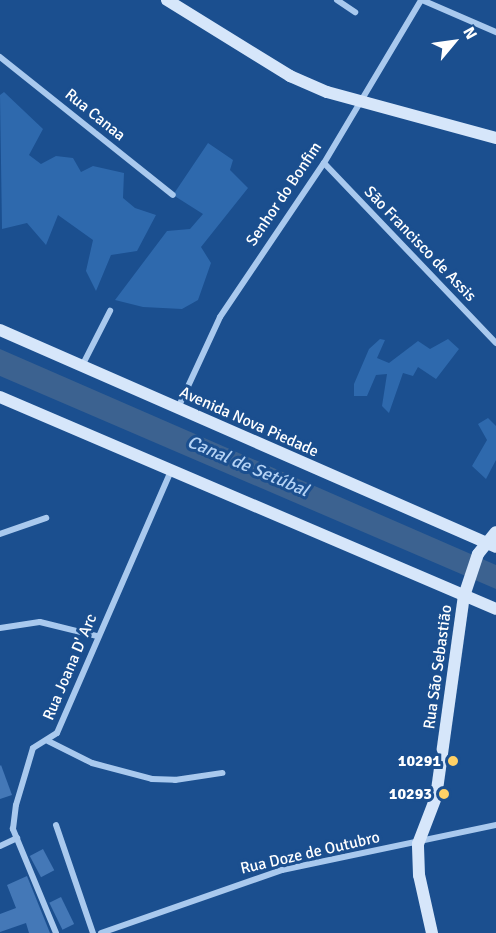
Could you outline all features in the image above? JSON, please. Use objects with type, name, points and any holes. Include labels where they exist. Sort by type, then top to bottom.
[{"type":"street","points":[[167,0],[290,76],[358,99],[496,138]]},
{"type":"street","points":[[337,0],[355,12]]},
{"type":"street","points":[[422,0],[496,32]]},
{"type":"street","name":"Senhor do Bonfim","points":[[177,408],[220,317],[324,163],[358,99],[422,0]]},
{"type":"street","name":"Rua Canaa","points":[[0,57],[172,195]]},
{"type":"street","name":"São Francisco de Assis","points":[[324,163],[496,343]]},
{"type":"street","points":[[82,366],[110,311]]},
{"type":"street","name":"Avenida Nova Piedade","points":[[0,330],[491,545]]},
{"type":"street","points":[[0,397],[496,609]]},
{"type":"street","name":"Rua Joana D' Arc","points":[[56,933],[17,838],[13,819],[33,748],[48,741],[57,733],[97,636],[171,470]]},
{"type":"street","points":[[0,534],[46,518]]},
{"type":"street","name":"Rua São Sebastião","points":[[432,933],[419,875],[418,844],[436,797],[469,580],[478,554],[491,545],[496,532]]},
{"type":"street","points":[[0,628],[40,622],[97,636]]},
{"type":"street","points":[[48,741],[93,763],[152,779],[175,780],[222,773]]},
{"type":"street","points":[[56,825],[93,933]]},
{"type":"street","name":"Rua Doze de Outubro","points":[[101,933],[273,873],[418,844],[496,825]]},
{"type":"street","points":[[0,846],[17,838]]},
{"type":"shaded area","points":[[4,92],[43,129],[29,155],[41,164],[56,156],[73,158],[81,172],[93,166],[124,173],[123,198],[135,208],[156,215],[137,251],[111,255],[96,291],[86,271],[93,240],[58,215],[46,245],[27,223],[2,229],[0,95]]},
{"type":"shaded area","points":[[208,143],[233,160],[230,170],[248,188],[201,247],[211,263],[198,300],[182,309],[143,307],[115,300],[167,231],[190,229],[203,214],[173,195]]},
{"type":"shaded area","points":[[380,339],[385,340],[377,358],[389,363],[418,341],[430,349],[448,339],[459,349],[436,379],[418,367],[413,376],[403,373],[389,413],[382,406],[387,374],[376,375],[367,396],[354,396],[354,384],[369,349]]},
{"type":"shaded area","points":[[488,418],[496,426],[496,460],[486,479],[472,466],[487,440],[478,424]]},
{"type":"water","name":"Canal de Setúbal","points":[[0,349],[496,565],[496,589],[0,376]]},
{"type":"building","points":[[0,766],[12,795],[0,799]]},
{"type":"building","points":[[43,849],[54,870],[41,877],[30,856]]},
{"type":"building","points":[[27,876],[50,933],[29,933],[26,923],[0,932],[0,914],[16,908],[7,885]]},
{"type":"building","points":[[61,897],[74,924],[62,930],[49,903]]},
{"type":"place","name":"10291","points":[[453,761]]},
{"type":"place","name":"10293","points":[[444,794]]}]
